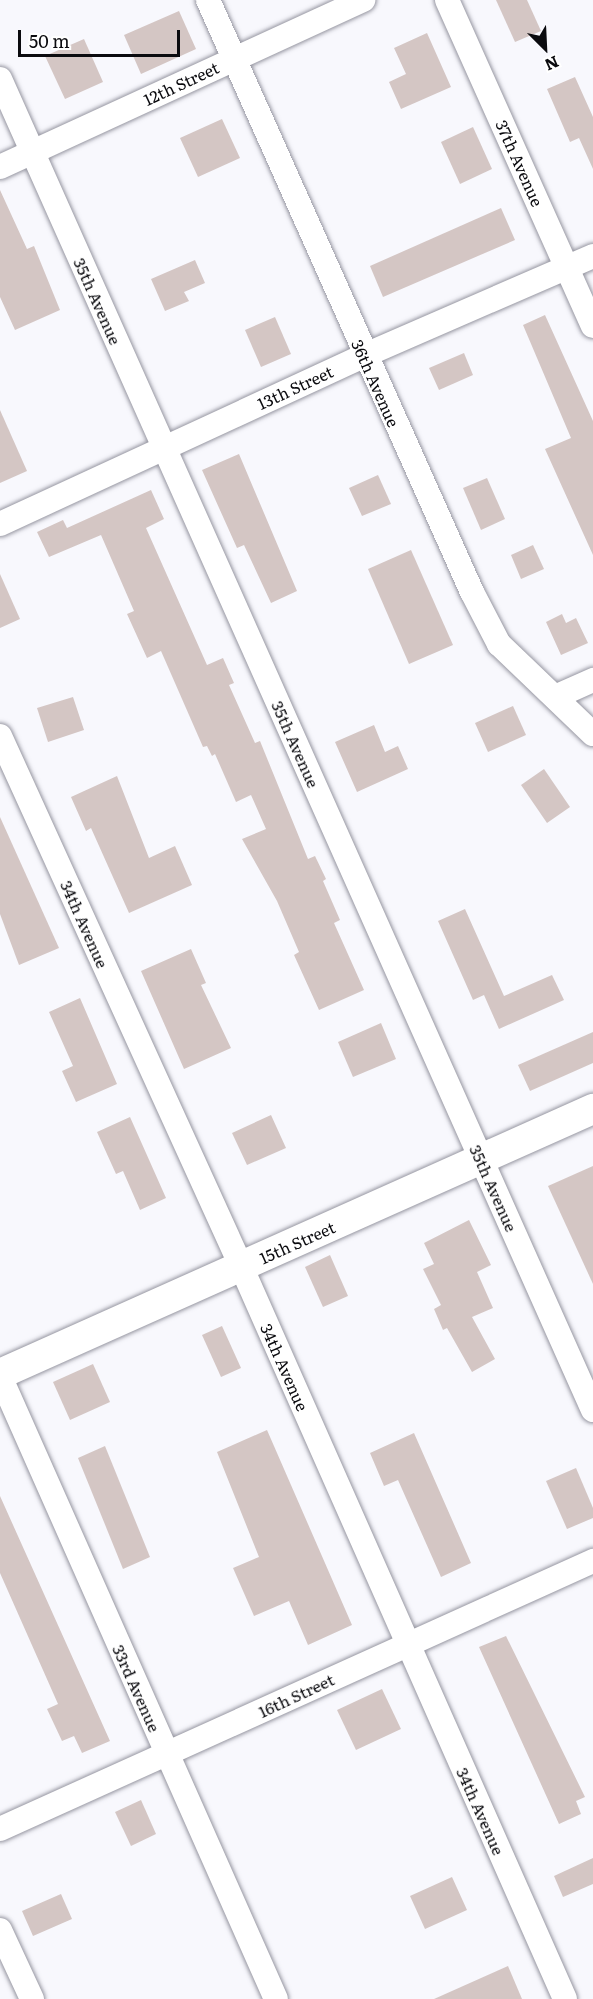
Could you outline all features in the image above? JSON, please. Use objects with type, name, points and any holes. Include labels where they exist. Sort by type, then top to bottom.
[{"type":"street","name":"36th Avenue","points":[[208,0],[363,356],[499,644],[593,734]]},
{"type":"street","name":"12th Street","points":[[0,168],[363,0]]},
{"type":"street","name":"37th Avenue","points":[[447,0],[593,326]]},
{"type":"street","name":"35th Avenue","points":[[0,79],[593,1410]]},
{"type":"street","name":"13th Street","points":[[0,524],[363,356],[593,256]]},
{"type":"street","points":[[555,697],[593,680]]},
{"type":"street","name":"34th Avenue","points":[[0,736],[241,1266],[406,1645],[565,1999]]},
{"type":"street","name":"15th Street","points":[[0,1375],[593,1109]]},
{"type":"street","name":"33rd Avenue","points":[[0,1375],[276,1999]]},
{"type":"street","name":"16th Street","points":[[0,1829],[593,1562]]},
{"type":"street","points":[[0,1930],[32,1999]]},
{"type":"building","points":[[496,0],[527,0],[541,31],[515,42]]},
{"type":"building","points":[[179,11],[196,49],[141,74],[124,35]]},
{"type":"building","points":[[427,33],[451,87],[401,109],[389,82],[406,74],[394,48]]},
{"type":"building","points":[[84,39],[103,82],[65,99],[45,56]]},
{"type":"building","points":[[575,77],[593,117],[593,169],[579,138],[570,142],[547,89]]},
{"type":"building","points":[[222,119],[240,158],[198,177],[180,138]]},
{"type":"building","points":[[473,127],[492,169],[460,184],[441,142]]},
{"type":"building","points":[[0,190],[27,249],[34,246],[60,310],[15,330],[0,297]]},
{"type":"building","points":[[501,208],[515,240],[383,297],[370,266]]},
{"type":"building","points":[[195,260],[205,283],[184,292],[189,301],[165,311],[151,279]]},
{"type":"building","points":[[545,315],[593,421],[593,555],[545,449],[571,438],[523,325]]},
{"type":"building","points":[[275,317],[291,354],[261,367],[245,330]]},
{"type":"building","points":[[464,353],[473,375],[439,390],[429,368]]},
{"type":"building","points":[[0,410],[27,471],[0,483]]},
{"type":"building","points":[[239,454],[297,591],[271,603],[244,545],[237,548],[202,470]]},
{"type":"building","points":[[378,475],[391,504],[362,516],[349,488]]},
{"type":"building","points":[[487,478],[505,519],[481,530],[463,488]]},
{"type":"building","points":[[151,490],[164,519],[146,528],[207,665],[223,658],[234,683],[229,685],[255,743],[260,741],[308,859],[315,856],[326,879],[323,881],[340,920],[334,923],[364,990],[319,1010],[294,955],[299,952],[277,901],[242,839],[266,829],[251,795],[236,802],[215,754],[212,756],[207,746],[203,747],[161,651],[147,658],[127,614],[134,611],[101,535],[49,557],[37,532],[63,520],[67,528]]},
{"type":"building","points":[[533,545],[544,569],[521,579],[511,555]]},
{"type":"building","points":[[411,550],[453,645],[409,664],[368,569]]},
{"type":"building","points":[[0,574],[20,619],[0,628]]},
{"type":"building","points":[[562,614],[566,623],[576,618],[588,643],[561,655],[546,622]]},
{"type":"building","points":[[73,697],[84,730],[48,742],[37,708]]},
{"type":"building","points":[[513,706],[526,735],[488,752],[475,723]]},
{"type":"building","points":[[374,725],[385,752],[398,746],[408,769],[357,792],[335,742]]},
{"type":"building","points":[[544,769],[570,807],[547,823],[521,785]]},
{"type":"building","points":[[117,776],[149,858],[175,846],[192,885],[129,913],[91,828],[86,831],[71,797]]},
{"type":"building","points":[[0,817],[59,948],[19,965],[0,914]]},
{"type":"building","points":[[465,909],[504,996],[552,975],[564,1000],[499,1029],[484,995],[473,1000],[438,921]]},
{"type":"building","points":[[191,949],[206,983],[201,985],[231,1048],[184,1069],[141,971]]},
{"type":"building","points":[[80,998],[117,1084],[76,1102],[62,1071],[73,1066],[49,1012]]},
{"type":"building","points":[[381,1023],[396,1059],[353,1077],[338,1042]]},
{"type":"building","points":[[593,1032],[593,1063],[530,1091],[518,1065]]},
{"type":"building","points":[[271,1115],[286,1148],[247,1165],[232,1133]]},
{"type":"building","points":[[130,1117],[166,1198],[140,1210],[123,1171],[116,1174],[97,1132]]},
{"type":"building","points":[[593,1166],[593,1284],[548,1186]]},
{"type":"building","points":[[469,1220],[491,1265],[477,1272],[493,1308],[472,1317],[495,1359],[472,1372],[447,1328],[443,1330],[434,1309],[441,1305],[423,1269],[434,1264],[424,1243]]},
{"type":"building","points":[[330,1255],[348,1296],[323,1307],[305,1267]]},
{"type":"building","points":[[222,1326],[241,1368],[221,1377],[202,1335]]},
{"type":"building","points":[[93,1364],[110,1402],[70,1420],[53,1382]]},
{"type":"building","points":[[267,1430],[352,1625],[308,1645],[289,1601],[254,1616],[233,1568],[259,1557],[217,1452]]},
{"type":"building","points":[[414,1433],[471,1563],[441,1577],[398,1480],[384,1486],[370,1453]]},
{"type":"building","points":[[105,1446],[150,1557],[123,1569],[78,1458]]},
{"type":"building","points":[[576,1468],[593,1508],[593,1518],[567,1529],[546,1481]]},
{"type":"building","points":[[0,1496],[110,1741],[82,1753],[74,1736],[62,1741],[47,1709],[58,1704],[0,1573]]},
{"type":"building","points":[[506,1636],[585,1797],[576,1801],[581,1814],[559,1824],[479,1647]]},
{"type":"building","points":[[382,1689],[401,1729],[356,1750],[337,1710]]},
{"type":"building","points":[[141,1800],[156,1834],[131,1846],[115,1812]]},
{"type":"building","points":[[593,1858],[593,1884],[563,1897],[554,1876]]},
{"type":"building","points":[[452,1877],[467,1910],[425,1929],[410,1896]]},
{"type":"building","points":[[61,1894],[72,1919],[33,1936],[22,1911]]},
{"type":"building","points":[[508,1966],[522,1999],[434,1999]]}]
